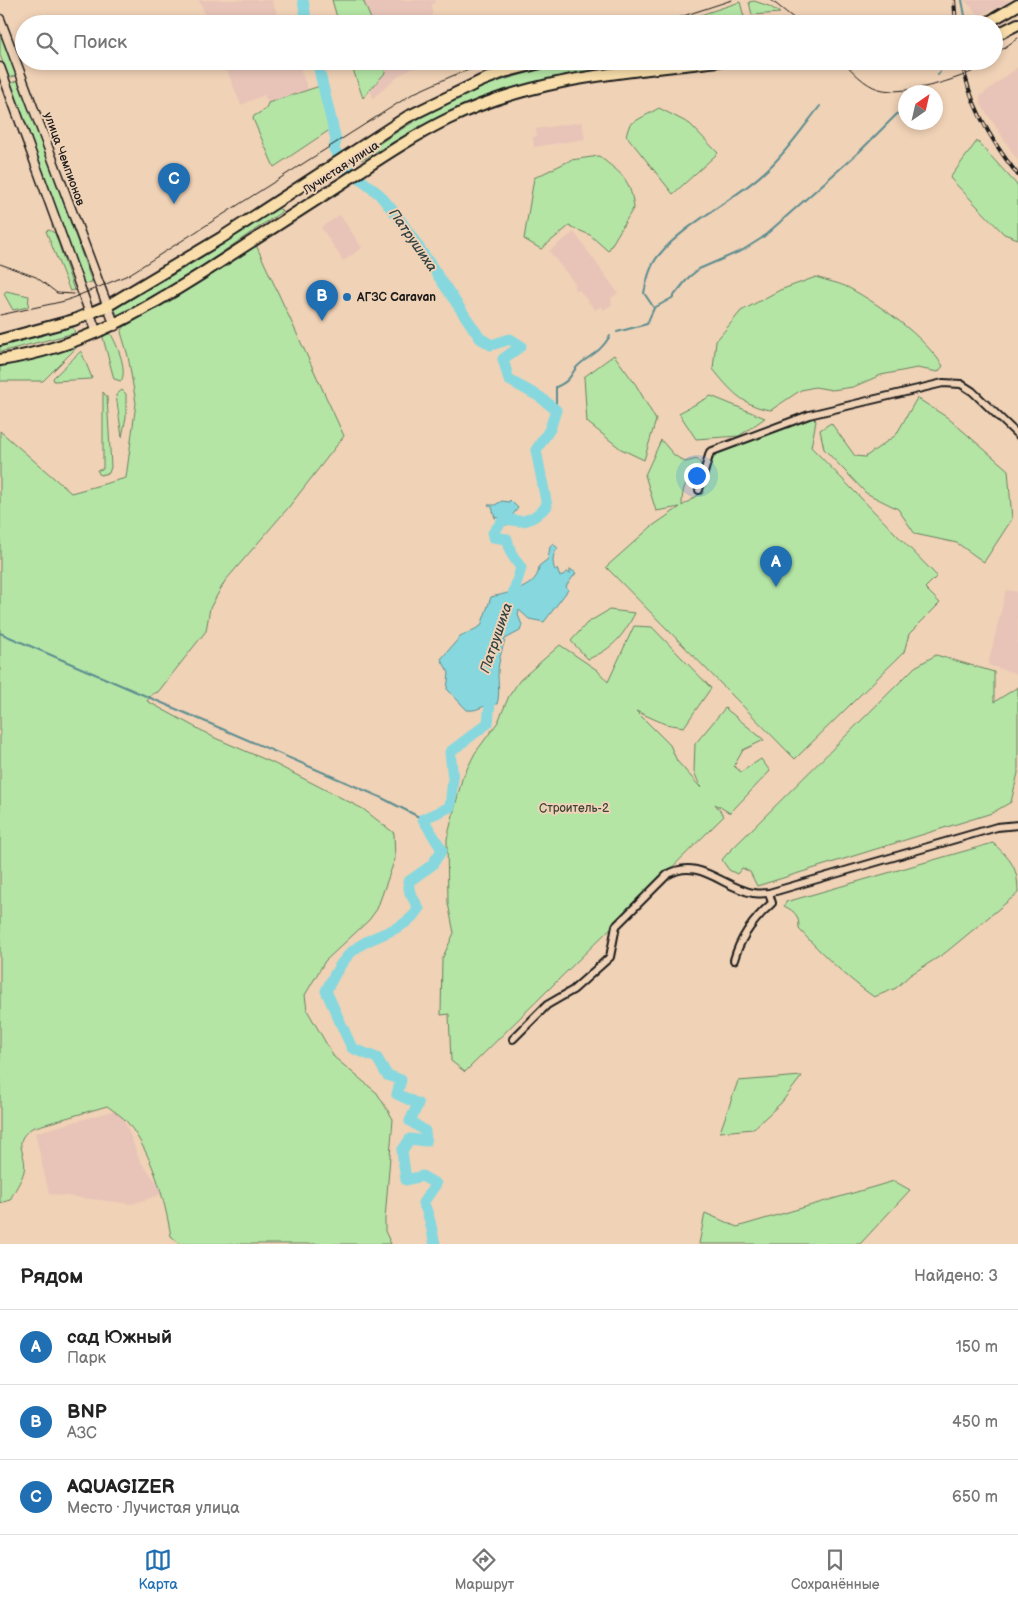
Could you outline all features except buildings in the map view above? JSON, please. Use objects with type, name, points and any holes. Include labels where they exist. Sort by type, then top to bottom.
[{"type":"main road","points":[[1001,15],[1018,5]]},
{"type":"main road","points":[[1003,32],[1018,24]]},
{"type":"main road","name":"Лучистая улица","points":[[0,340],[34,332],[89,314],[106,306],[213,243],[407,117],[443,98],[512,70]]},
{"type":"main road","name":"Лучистая улица","points":[[0,360],[48,350],[114,326],[187,283],[409,139],[448,119],[518,91],[576,78],[643,70]]},
{"type":"street","name":"улица Чемпионов","points":[[0,19],[15,60]]},
{"type":"street","points":[[0,67],[97,333]]},
{"type":"street","name":"улица Чемпионов","points":[[19,70],[114,326]]},
{"type":"street","points":[[699,490],[710,452],[809,416],[943,383],[961,384],[972,391],[1018,435]]},
{"type":"street","points":[[513,1039],[547,1006],[573,990],[610,957],[616,926],[667,875],[676,870],[686,868],[700,870],[752,893],[769,893],[997,826],[1018,825]]},
{"type":"street","points":[[734,960],[737,949],[759,915],[772,903],[769,893]]},
{"type":"shaded area","points":[[199,0],[272,0],[278,15],[205,15]]},
{"type":"shaded area","points":[[340,0],[436,0],[432,5],[432,15],[345,15]]},
{"type":"shaded area","points":[[964,0],[1011,0],[998,8],[979,15]]},
{"type":"shaded area","points":[[1018,67],[1018,161],[980,103],[980,96]]},
{"type":"shaded area","points":[[227,70],[301,70],[308,89],[268,103],[264,95],[241,105]]},
{"type":"shaded area","points":[[364,70],[409,70],[401,74],[373,98]]},
{"type":"shaded area","points":[[582,122],[585,139],[534,147],[533,137],[537,136],[536,129]]},
{"type":"shaded area","points":[[340,215],[362,248],[343,261],[321,227]]},
{"type":"shaded area","points":[[574,232],[618,293],[611,298],[612,304],[604,310],[601,306],[595,310],[579,290],[577,291],[573,287],[576,285],[549,251]]},
{"type":"shaded area","points":[[1006,590],[1018,592],[1018,674],[988,665]]},
{"type":"shaded area","points":[[120,1109],[140,1161],[165,1193],[132,1204],[49,1194],[35,1133]]},
{"type":"green space","points":[[332,0],[363,0],[369,15],[336,15]]},
{"type":"green space","points":[[754,1],[769,6],[780,13],[752,15],[749,2]]},
{"type":"green space","points":[[740,2],[743,15],[700,15]]},
{"type":"green space","points":[[0,28],[18,75],[9,78],[0,55]]},
{"type":"green space","points":[[353,70],[386,70],[385,73],[363,98]]},
{"type":"green space","points":[[538,70],[608,70],[552,79],[481,99],[450,112],[362,160],[360,157],[421,117],[454,100],[522,74]]},
{"type":"green space","points":[[19,80],[92,282],[84,284],[11,83]]},
{"type":"green space","points":[[320,86],[331,129],[274,167],[253,119],[254,116],[266,109],[268,103]]},
{"type":"green space","points":[[659,108],[690,124],[718,153],[673,194],[626,135],[630,124]]},
{"type":"green space","points":[[977,141],[1018,186],[1018,239],[1004,234],[950,178]]},
{"type":"green space","points":[[599,156],[627,182],[634,207],[608,251],[590,235],[569,226],[541,249],[524,239],[534,178],[571,160]]},
{"type":"green space","points":[[276,208],[282,210],[280,213],[162,293],[121,318],[118,316],[115,310],[118,307],[193,263]]},
{"type":"green space","points":[[49,230],[55,233],[74,290],[70,291],[46,231]]},
{"type":"green space","points":[[256,245],[344,436],[288,508],[225,581],[210,608],[206,631],[158,692],[152,694],[147,701],[215,738],[271,762],[363,809],[394,833],[395,859],[377,909],[369,920],[325,961],[305,995],[307,1010],[334,1057],[377,1093],[393,1119],[385,1219],[385,1231],[391,1244],[180,1244],[171,1236],[161,1192],[144,1149],[128,1123],[107,1106],[32,1128],[26,1133],[21,1143],[25,1164],[23,1174],[10,1200],[0,1203],[0,431],[71,493],[126,478],[136,403],[128,356],[121,332],[124,327]]},
{"type":"green space","points":[[816,277],[849,288],[888,312],[913,333],[943,366],[938,372],[917,368],[881,375],[853,387],[832,390],[815,387],[801,390],[771,410],[745,401],[731,390],[713,369],[716,341],[741,311],[780,290]]},
{"type":"green space","points":[[6,291],[29,296],[28,307],[13,310],[4,294]]},
{"type":"green space","points":[[72,325],[75,333],[0,352],[0,345],[37,337]]},
{"type":"green space","points":[[106,333],[111,334],[121,358],[123,376],[121,381],[114,379],[103,338]]},
{"type":"green space","points":[[79,345],[43,381],[0,381],[0,366],[34,359]]},
{"type":"green space","points":[[81,351],[92,378],[54,381],[53,378]]},
{"type":"green space","points":[[614,355],[636,385],[656,420],[644,460],[621,449],[587,422],[584,377]]},
{"type":"green space","points":[[122,390],[126,394],[126,417],[122,437],[116,395]]},
{"type":"green space","points":[[103,392],[107,397],[111,467],[109,473],[100,475],[97,470],[103,469]]},
{"type":"green space","points":[[711,396],[765,418],[739,436],[696,439],[679,413]]},
{"type":"green space","points":[[917,398],[948,418],[1008,470],[1012,519],[984,562],[957,543],[915,534],[898,509],[866,493],[824,449],[820,430],[831,423],[855,456],[865,457],[896,435]]},
{"type":"green space","points":[[813,417],[816,421],[811,447],[937,576],[925,588],[940,603],[909,634],[904,652],[795,759],[606,567],[651,527],[680,507],[656,511],[645,475],[661,440],[674,455],[685,462],[697,459],[704,468],[701,476],[691,476],[686,483],[682,506],[701,493],[713,459],[718,452]]},
{"type":"green space","points":[[609,610],[635,613],[626,628],[611,646],[588,659],[571,641],[587,623]]},
{"type":"green space","name":"Строитель-2","points":[[634,626],[652,627],[711,688],[684,727],[665,724],[636,711],[670,745],[677,761],[701,788],[694,772],[695,744],[725,708],[764,740],[743,750],[734,766],[741,772],[761,759],[770,771],[730,813],[715,804],[724,816],[465,1072],[451,1061],[449,1014],[441,1015],[442,959],[454,933],[448,903],[447,839],[462,779],[475,753],[498,722],[509,696],[520,680],[560,645],[597,670],[608,682]]},
{"type":"green space","points":[[936,655],[994,672],[994,702],[1018,687],[1018,773],[1011,802],[992,813],[757,886],[750,872],[742,868],[737,874],[729,870],[722,860],[726,855],[915,667]]},
{"type":"green space","points":[[993,843],[1009,859],[1015,870],[1018,893],[945,953],[910,975],[896,988],[874,997],[816,947],[799,929],[796,915],[784,906],[786,902]]},
{"type":"green space","points":[[802,1076],[781,1103],[753,1129],[720,1132],[738,1081]]},
{"type":"green space","points":[[894,1181],[910,1190],[860,1244],[699,1244],[705,1213],[737,1227]]},
{"type":"water","points":[[510,500],[518,508],[507,522],[513,522],[507,525],[499,524],[499,527],[497,525],[498,517],[495,518],[492,507],[488,505],[495,505],[502,501],[509,502]]},
{"type":"water","points":[[553,543],[558,549],[553,558],[553,564],[560,577],[567,572],[570,574],[570,569],[576,573],[566,586],[568,590],[544,622],[529,619],[519,610],[518,615],[522,625],[520,631],[505,639],[500,657],[497,704],[489,704],[475,710],[467,710],[447,689],[449,673],[441,659],[460,637],[481,626],[491,597],[506,594],[534,580],[539,566],[548,559],[550,547]]},
{"type":"waterway","name":"Патрушиха","points":[[303,0],[306,15]]},
{"type":"waterway","points":[[962,0],[965,15]]},
{"type":"waterway","name":"Патрушиха","points":[[319,70],[336,140],[334,149],[347,169],[379,194],[399,218],[480,338],[491,345],[510,339],[521,346],[503,359],[509,380],[540,397],[556,410],[550,429],[536,450],[547,506],[527,520],[503,520],[493,533],[493,537],[507,539],[511,553],[521,568],[510,604]]},
{"type":"waterway","points":[[617,332],[647,324],[654,308],[644,293],[651,268],[659,255],[684,231],[745,188],[772,165],[820,106]]},
{"type":"waterway","points":[[654,308],[672,298],[689,277],[699,269],[743,250],[762,238],[860,151],[898,113]]},
{"type":"waterway","points":[[556,410],[556,387],[566,381],[577,366],[600,349],[610,336]]},
{"type":"waterway","points":[[0,633],[380,797],[423,819]]},
{"type":"waterway","name":"Патрушиха","points":[[435,1244],[429,1218],[423,1203],[436,1184],[422,1176],[406,1180],[402,1151],[410,1139],[426,1141],[425,1131],[410,1121],[418,1104],[397,1094],[401,1080],[387,1075],[377,1058],[352,1048],[326,991],[337,971],[351,952],[364,943],[401,926],[419,909],[410,893],[408,882],[432,865],[442,850],[423,819],[450,807],[453,779],[450,752],[488,723],[490,703],[484,689]]},
{"type":"tram line","points":[[686,15],[732,0]]},
{"type":"tram line","points":[[771,0],[790,15]]},
{"type":"tram line","points":[[1003,49],[1018,38]]},
{"type":"tram line","points":[[0,315],[65,301],[128,275],[414,93],[469,70]]},
{"type":"tram line","points":[[852,70],[868,84],[890,91],[937,84],[975,70]]},
{"type":"tram line","points":[[0,264],[36,277],[57,293],[74,294]]},
{"type":"railway","points":[[954,0],[955,15]]},
{"type":"railway","points":[[964,70],[982,121],[1018,175]]},
{"type":"place","name":"AQUAGIZER","points":[[174,204]]},
{"type":"place","name":"АГЗС Caravan","points":[[347,297]]},
{"type":"place","name":"BNP","points":[[322,321]]},
{"type":"place","name":"сад Южный","points":[[776,587]]}]
